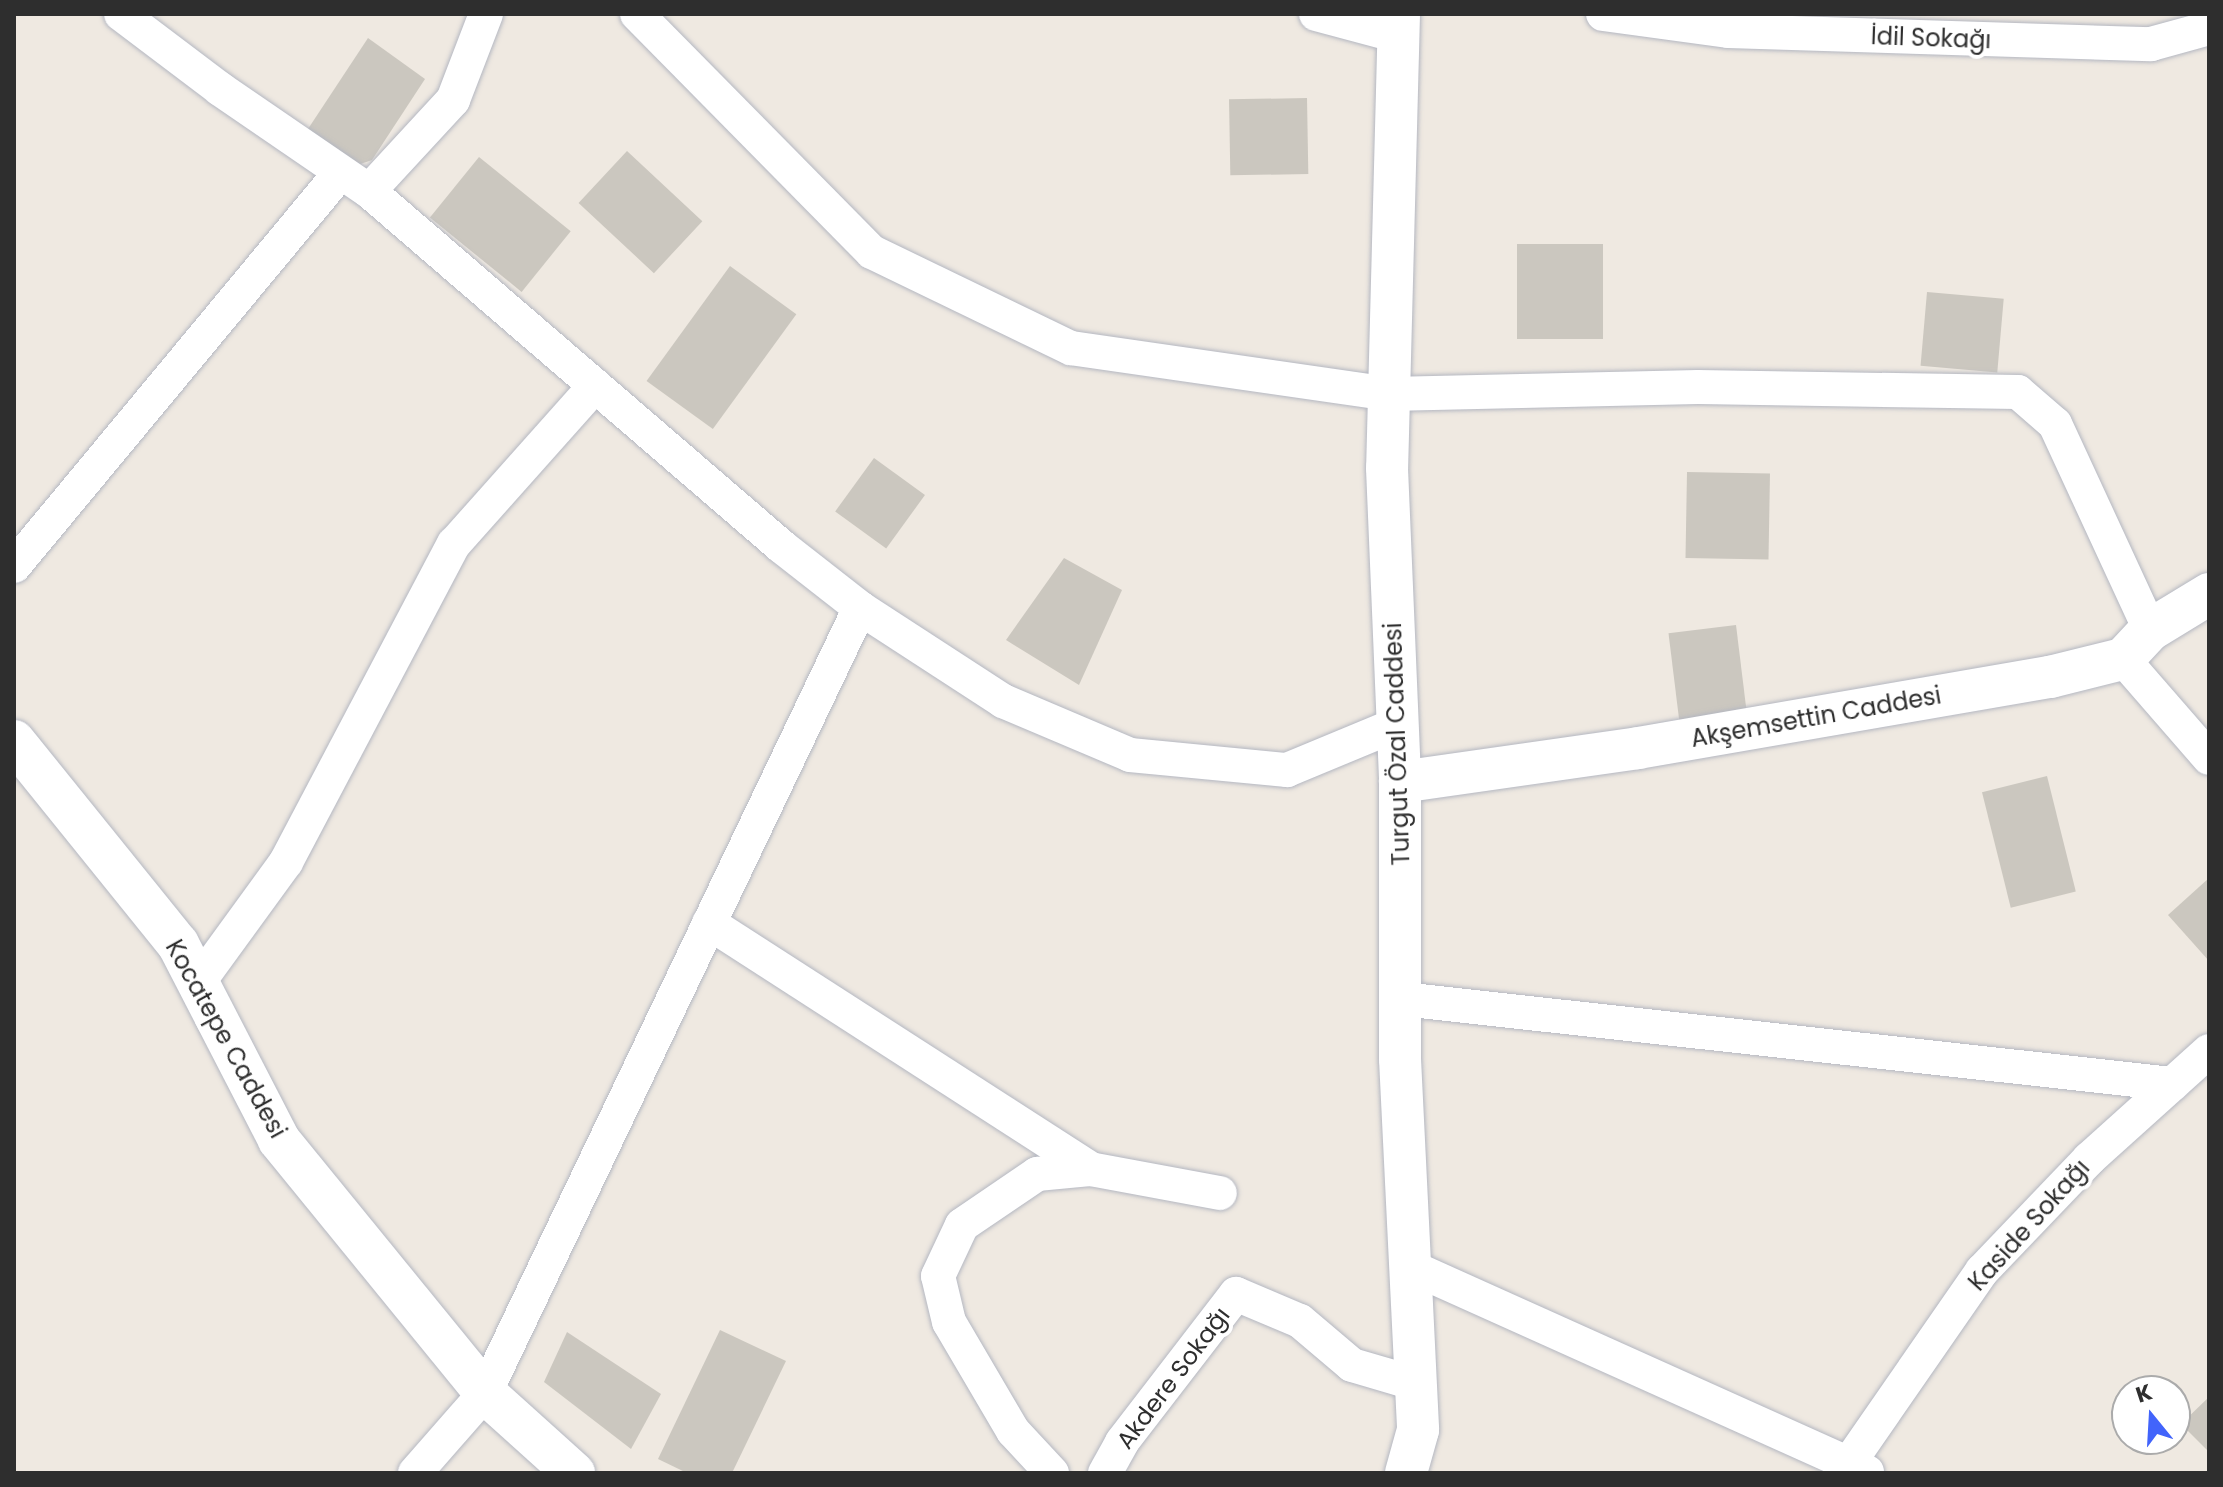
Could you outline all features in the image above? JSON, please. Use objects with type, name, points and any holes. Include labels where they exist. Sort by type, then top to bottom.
[{"type":"street","points":[[121,14],[369,191],[860,608],[1003,701],[1130,755],[1287,770],[1398,724]]},
{"type":"street","points":[[369,191],[453,100],[486,14]]},
{"type":"street","points":[[637,14],[872,252],[1071,348],[1389,394],[1698,387],[2018,392],[2055,424],[2136,644],[2209,758]]},
{"type":"street","points":[[1316,14],[1399,25]]},
{"type":"street","name":"İdil Sokağı","points":[[1603,14],[1728,31],[2151,44],[2209,28]]},
{"type":"street","points":[[2132,14],[2151,44]]},
{"type":"street","name":"Turgut Özal Caddesi","points":[[1399,25],[1389,394],[1400,782],[1400,1059],[1418,1430],[1406,1473]]},
{"type":"street","points":[[14,566],[340,173]]},
{"type":"street","points":[[198,983],[286,862],[454,544],[595,386]]},
{"type":"street","name":"Akşemsettin Caddesi","points":[[1400,782],[1638,748],[2050,677],[2136,644],[2209,594]]},
{"type":"street","points":[[415,1473],[485,1393],[860,608]]},
{"type":"street","name":"Kocatepe Caddesi","points":[[14,741],[178,944],[279,1140],[485,1393],[574,1473]]},
{"type":"street","points":[[709,923],[1090,1169]]},
{"type":"street","points":[[1402,999],[2172,1084]]},
{"type":"street","name":"Kaside Sokağı","points":[[1859,1468],[1982,1271],[2089,1159],[2209,1051]]},
{"type":"street","points":[[1052,1473],[1013,1431],[949,1322],[938,1276],[962,1225],[1037,1174],[1090,1169],[1220,1193]]},
{"type":"street","points":[[1411,1267],[1859,1468]]},
{"type":"street","name":"Akdere Sokağı","points":[[1105,1473],[1122,1442],[1236,1294],[1300,1321],[1352,1365],[1417,1384]]},
{"type":"building","points":[[368,38],[425,79],[372,160],[346,169],[304,135]]},
{"type":"building","points":[[1307,98],[1308,174],[1230,175],[1229,99]]},
{"type":"building","points":[[627,151],[702,221],[654,273],[579,203]]},
{"type":"building","points":[[479,157],[571,231],[522,292],[430,218]]},
{"type":"building","points":[[1517,244],[1603,244],[1603,339],[1517,339]]},
{"type":"building","points":[[730,266],[796,314],[713,429],[647,381]]},
{"type":"building","points":[[1927,292],[2004,299],[1997,372],[1921,366]]},
{"type":"building","points":[[874,458],[925,495],[886,548],[835,511]]},
{"type":"building","points":[[1687,472],[1770,473],[1768,559],[1685,558]]},
{"type":"building","points":[[1064,558],[1122,590],[1079,685],[1006,640]]},
{"type":"building","points":[[1736,625],[1748,719],[1680,728],[1669,633]]},
{"type":"building","points":[[2047,776],[2076,891],[2011,908],[1982,792]]},
{"type":"building","points":[[2209,878],[2209,961],[2168,915]]},
{"type":"building","points":[[720,1330],[786,1361],[732,1473],[687,1473],[658,1459]]},
{"type":"building","points":[[567,1332],[661,1394],[631,1449],[544,1382]]},
{"type":"building","points":[[2209,1397],[2209,1452],[2191,1434],[2191,1414]]}]
